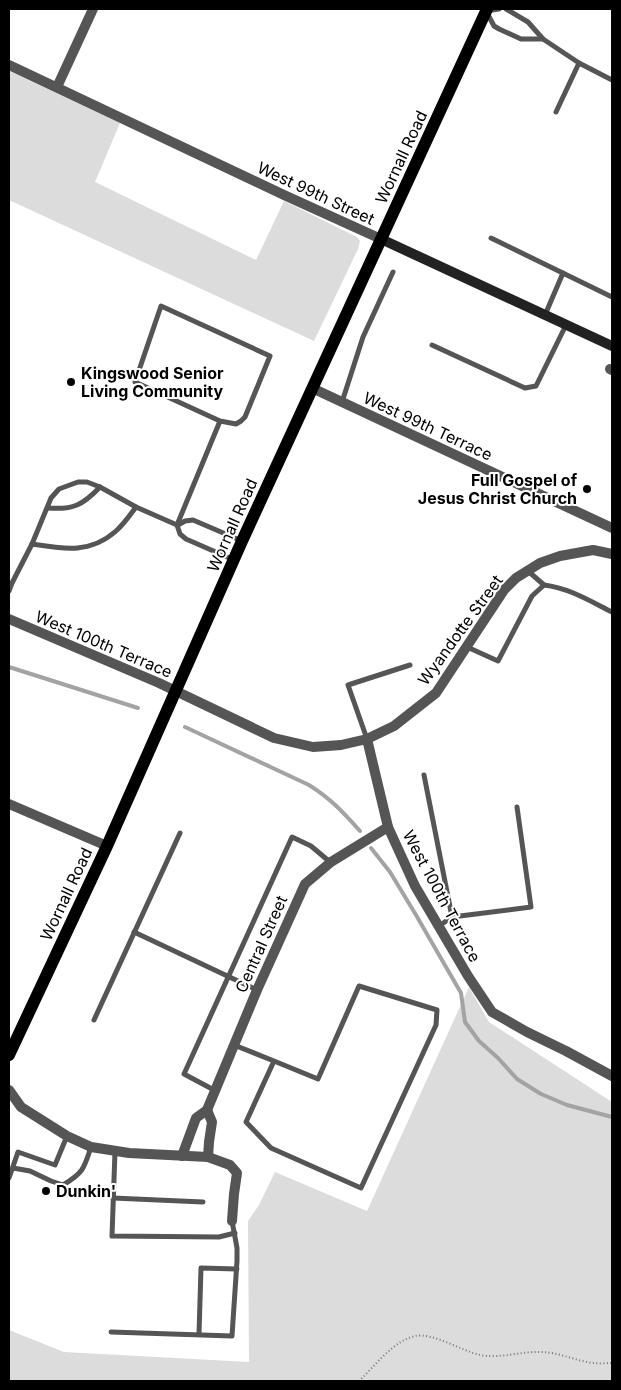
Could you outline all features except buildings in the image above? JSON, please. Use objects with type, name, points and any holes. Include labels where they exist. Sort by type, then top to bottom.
[{"type":"main road","name":"Wornall Road","points":[[9,1056],[107,846],[242,541],[486,10]]},
{"type":"street","points":[[58,87],[93,9]]},
{"type":"street","name":"West 99th Street","points":[[9,65],[284,195],[612,346]]},
{"type":"street","name":"West 99th Terrace","points":[[312,388],[612,528]]},
{"type":"street","name":"Wyandotte Street","points":[[367,739],[394,726],[436,693],[504,590],[516,578],[540,563],[560,556],[593,550],[612,554]]},
{"type":"street","name":"West 100th Terrace","points":[[9,619],[176,691],[274,738],[313,747],[341,745],[367,739],[388,827],[416,886],[468,976],[492,1012],[612,1076]]},
{"type":"street","points":[[9,804],[107,846]]},
{"type":"street","name":"Central Street","points":[[182,1156],[196,1118],[206,1110],[256,990],[305,884],[331,862],[388,827]]},
{"type":"street","points":[[9,1090],[22,1107],[66,1136],[90,1147],[129,1153],[208,1157],[230,1165],[237,1173],[232,1221]]},
{"type":"street","points":[[206,1110],[212,1122],[208,1157]]},
{"type":"lane","points":[[499,9],[486,10],[494,26],[521,39],[543,40]]},
{"type":"lane","points":[[506,9],[528,22],[543,40],[579,63],[612,80]]},
{"type":"lane","points":[[556,112],[579,63]]},
{"type":"lane","points":[[491,238],[612,297]]},
{"type":"lane","points":[[342,402],[363,337],[393,272]]},
{"type":"lane","points":[[546,315],[563,273]]},
{"type":"lane","points":[[161,306],[270,356],[245,417],[236,424],[220,421],[135,382],[161,306]]},
{"type":"lane","points":[[432,345],[525,388],[536,386],[566,324]]},
{"type":"lane","points":[[220,421],[177,526],[180,534],[186,539],[234,560]]},
{"type":"lane","points":[[9,590],[10,582],[32,544],[52,498],[59,489],[78,482],[87,482],[177,526]]},
{"type":"lane","points":[[48,508],[61,509],[76,506],[85,502],[100,487]]},
{"type":"lane","points":[[32,544],[62,549],[80,548],[100,543],[117,530],[136,507]]},
{"type":"lane","points":[[177,526],[185,521],[193,520],[242,541]]},
{"type":"lane","points":[[528,571],[544,585],[554,586],[571,592],[612,612]]},
{"type":"lane","points":[[466,647],[498,661],[532,596],[544,585]]},
{"type":"lane","points":[[367,739],[348,684],[410,665]]},
{"type":"lane","points":[[424,775],[452,917]]},
{"type":"lane","points":[[439,926],[452,917],[531,907],[517,806]]},
{"type":"lane","points":[[94,1020],[180,833]]},
{"type":"lane","points":[[214,1090],[184,1074],[292,837],[311,846],[331,862]]},
{"type":"lane","points":[[134,932],[256,990]]},
{"type":"lane","points":[[234,1045],[274,1061],[318,1079],[359,986],[437,1010],[436,1025],[361,1188],[271,1148],[246,1122],[274,1061]]},
{"type":"lane","points":[[9,1178],[18,1152],[55,1165],[66,1136]]},
{"type":"lane","points":[[13,1168],[30,1171],[63,1185],[77,1177],[84,1168],[90,1147]]},
{"type":"lane","points":[[114,1151],[112,1236],[219,1237],[235,1233]]},
{"type":"lane","points":[[113,1198],[204,1202]]},
{"type":"lane","points":[[111,1332],[232,1336],[237,1248],[232,1221]]},
{"type":"lane","points":[[198,1334],[201,1268],[237,1269]]},
{"type":"path","points":[[360,1381],[392,1349],[404,1340],[417,1335],[433,1338],[480,1355],[501,1356],[522,1352],[543,1352],[594,1363],[612,1363]]},
{"type":"shaded area","points":[[9,71],[120,123],[95,182],[256,260],[284,201],[357,237],[360,241],[358,249],[314,341],[9,200]]},
{"type":"shaded area","points":[[469,987],[489,1022],[612,1102],[612,1381],[9,1381],[9,1330],[64,1352],[249,1362],[248,1221],[259,1205],[275,1172],[367,1211]]},
{"type":"waterway","points":[[9,667],[138,708]]},
{"type":"waterway","points":[[185,727],[309,785],[324,795],[360,831]]},
{"type":"waterway","points":[[371,848],[390,872],[461,993],[465,1022],[479,1041],[517,1079],[541,1094],[567,1105],[612,1117]]},
{"type":"place","name":"Kingswood Senior Living Community","points":[[71,382]]},
{"type":"place","name":"Full Gospel of Jesus Christ Church","points":[[587,489]]},
{"type":"place","name":"Dunkin'","points":[[46,1191]]}]
